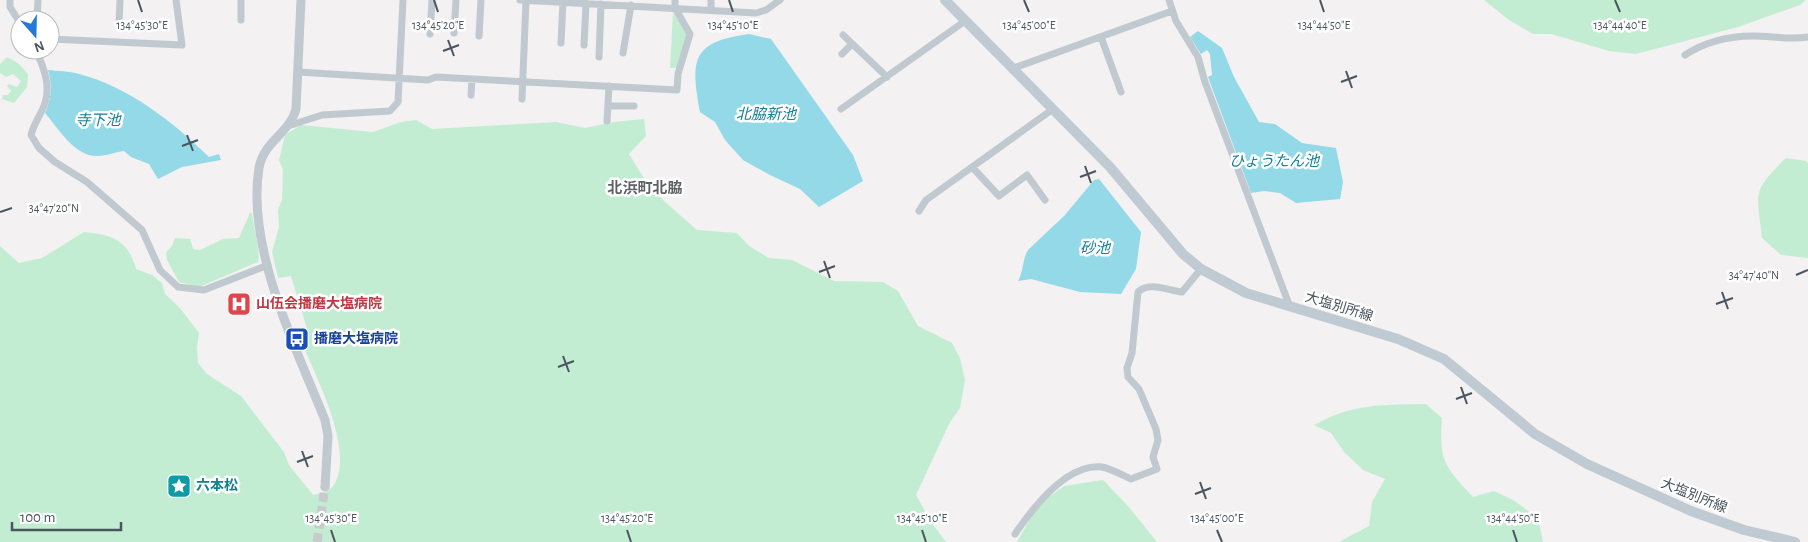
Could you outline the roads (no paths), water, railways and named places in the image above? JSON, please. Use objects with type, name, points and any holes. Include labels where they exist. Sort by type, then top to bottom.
[{"type":"main road","name":"大塩別所線","points":[[945,0],[1110,167],[1183,254],[1201,269],[1246,294],[1398,339],[1444,359],[1535,434],[1587,464],[1691,511],[1744,530],[1795,542]]},
{"type":"street","points":[[38,0],[38,8],[46,8]]},
{"type":"street","points":[[119,23],[120,0]]},
{"type":"street","points":[[60,39],[182,45],[176,0]]},
{"type":"street","points":[[241,0],[241,20]]},
{"type":"street","points":[[301,0],[296,109],[294,118],[288,126],[265,150],[259,167],[257,197],[258,228],[268,265],[294,343],[325,420],[328,436],[325,487]]},
{"type":"street","points":[[288,126],[322,115],[390,111],[398,102],[402,0]]},
{"type":"street","points":[[430,34],[432,0]]},
{"type":"street","points":[[454,33],[456,0]]},
{"type":"street","points":[[479,36],[481,0]]},
{"type":"street","points":[[520,0],[756,13],[780,0]]},
{"type":"street","points":[[522,99],[526,0]]},
{"type":"street","points":[[298,72],[428,80],[436,77],[677,90],[678,74],[690,34],[675,8],[675,0]]},
{"type":"street","points":[[711,0],[711,10]]},
{"type":"street","points":[[1169,0],[1182,32],[1198,57],[1205,82],[1290,307]]},
{"type":"street","points":[[561,43],[563,2]]},
{"type":"street","points":[[584,45],[586,3]]},
{"type":"street","points":[[599,57],[601,4]]},
{"type":"street","points":[[623,53],[631,5]]},
{"type":"street","points":[[1014,68],[1172,10]]},
{"type":"street","points":[[841,109],[965,21]]},
{"type":"street","points":[[843,36],[854,44],[886,77]]},
{"type":"street","points":[[1101,37],[1122,92]]},
{"type":"street","points":[[1685,55],[1701,44],[1737,37],[1808,37]]},
{"type":"street","points":[[842,54],[854,44]]},
{"type":"street","points":[[40,60],[46,74],[46,102],[34,124],[31,135],[39,148],[55,162],[87,182],[142,230],[160,270],[178,287],[204,290],[268,265]]},
{"type":"street","points":[[471,95],[472,79]]},
{"type":"street","points":[[607,121],[609,86]]},
{"type":"street","points":[[608,106],[634,106]]},
{"type":"street","points":[[919,211],[926,200],[1053,109]]},
{"type":"street","points":[[972,167],[999,196],[1027,175],[1045,200]]},
{"type":"street","points":[[1015,534],[1042,499],[1072,475],[1100,467],[1131,478],[1157,469],[1153,458],[1158,440],[1156,429],[1139,389],[1128,376],[1127,368],[1132,353],[1138,292],[1143,287],[1150,286],[1182,292],[1201,269]]},
{"type":"water","name":"ひょうたん池","points":[[1198,31],[1222,48],[1234,77],[1259,122],[1275,124],[1302,143],[1336,148],[1343,182],[1340,199],[1296,203],[1280,193],[1264,191],[1251,193],[1208,77],[1212,75],[1210,54],[1207,50],[1201,54],[1190,37]]},
{"type":"water","name":"北脇新池","points":[[749,34],[771,39],[853,155],[863,181],[819,207],[800,189],[743,160],[725,140],[715,122],[700,112],[695,79],[699,56],[706,48],[716,42],[730,37]]},
{"type":"water","name":"寺下池","points":[[48,70],[75,73],[97,80],[133,97],[181,131],[209,157],[219,154],[221,160],[182,167],[158,179],[149,164],[131,157],[124,151],[97,156],[81,152],[74,147],[45,113],[51,92]]},
{"type":"water","name":"砂池","points":[[1099,179],[1141,232],[1136,269],[1121,294],[1080,292],[1031,279],[1018,281],[1028,250],[1065,215],[1094,180]]},
{"type":"tunnel","points":[[317,542],[325,487]]},
{"type":"place","name":"山伍会播磨大塩病院","points":[[239,304]]},
{"type":"place","name":"播磨大塩病院","points":[[297,339]]},
{"type":"place","name":"六本松","points":[[179,486]]},
{"type":"district","name":"北浜町北脇","points":[[645,188]]}]
